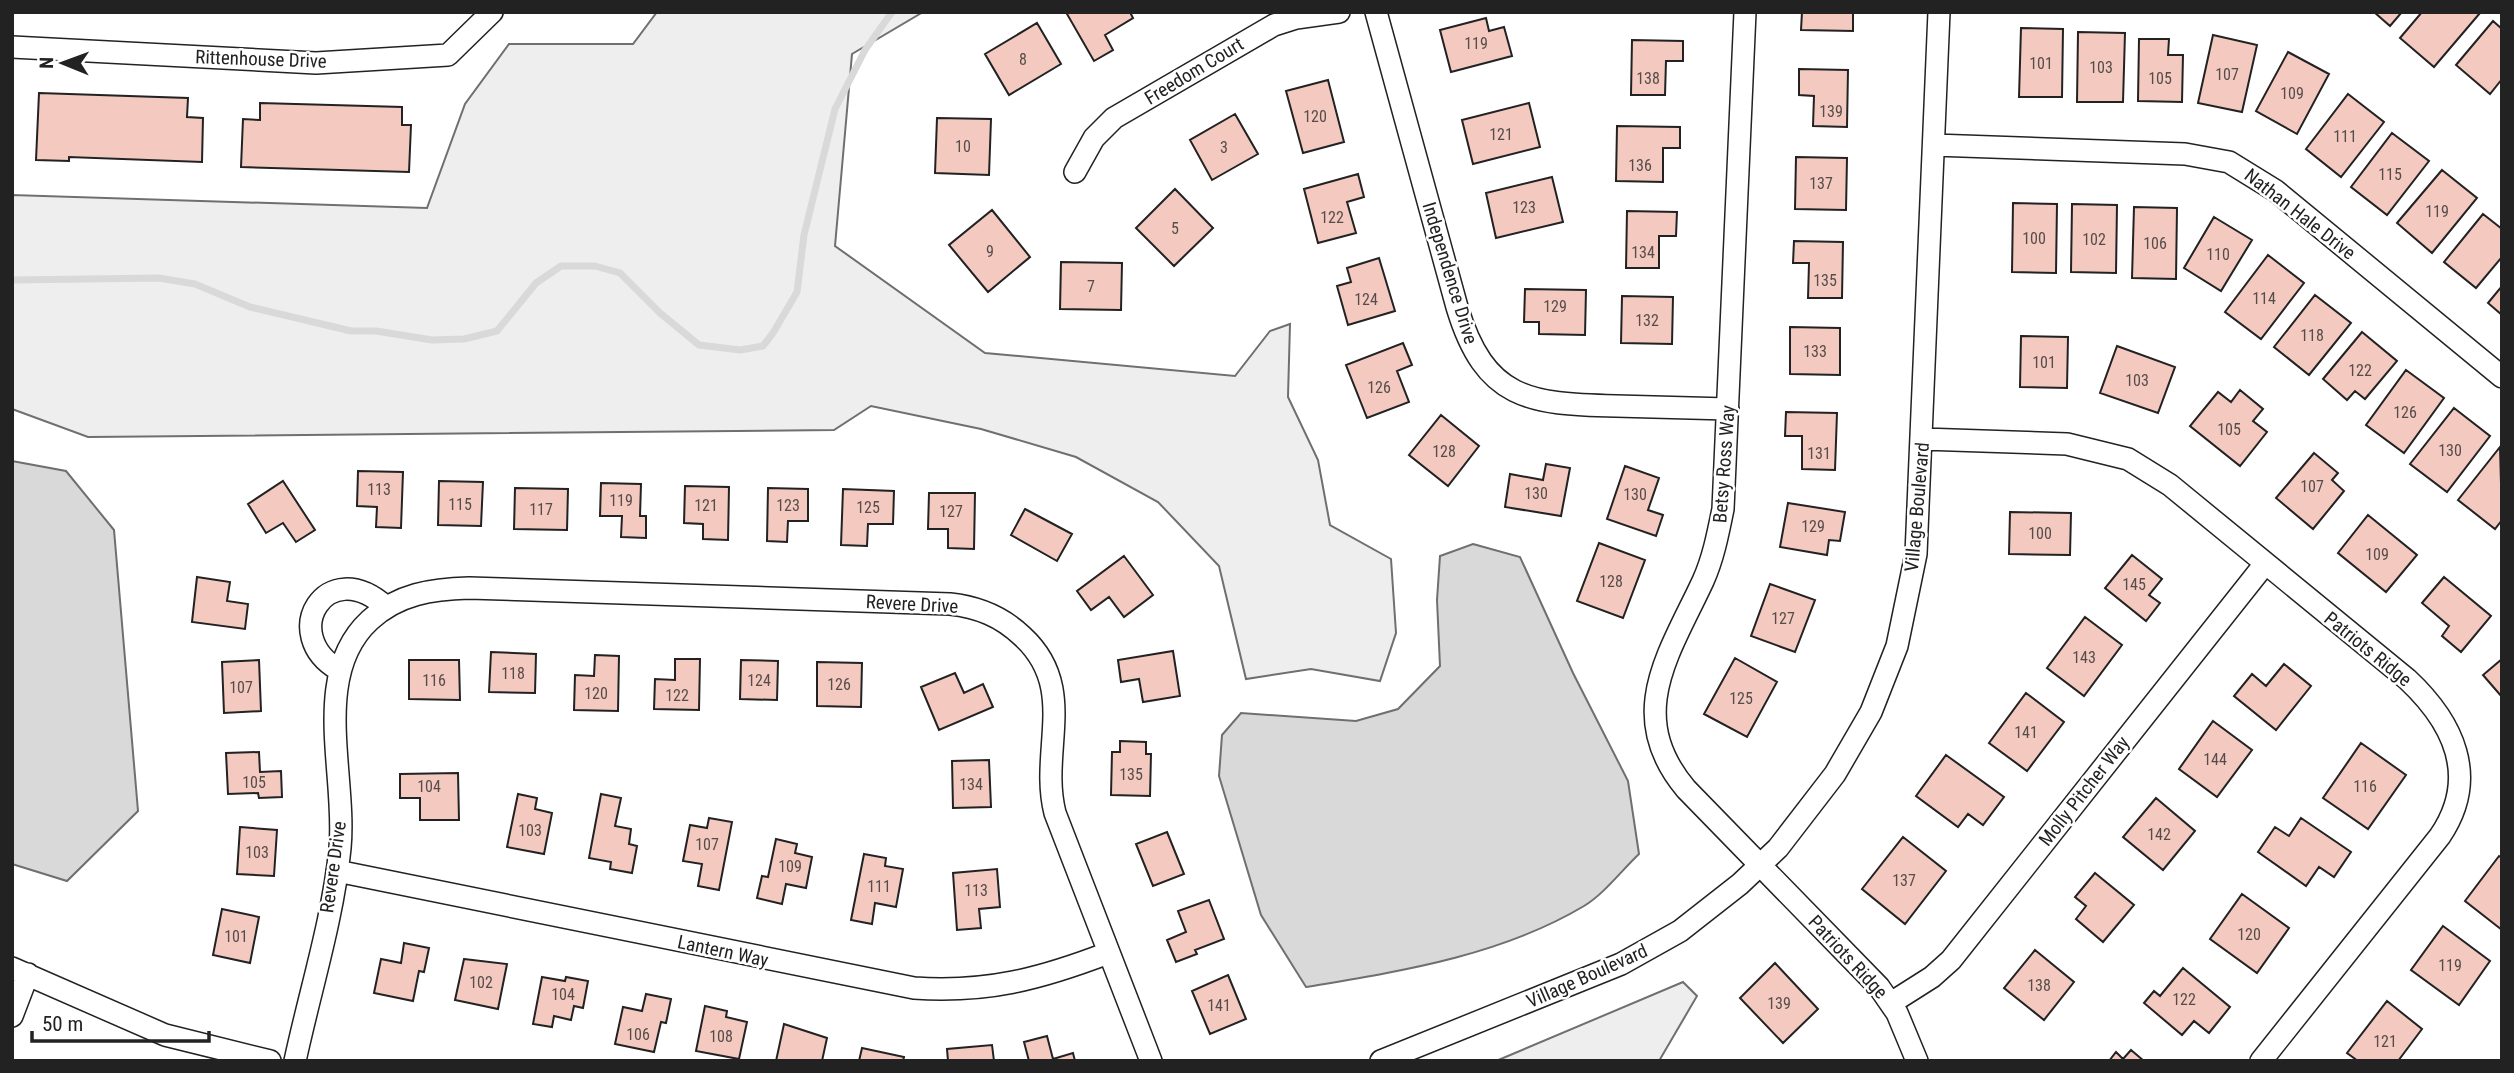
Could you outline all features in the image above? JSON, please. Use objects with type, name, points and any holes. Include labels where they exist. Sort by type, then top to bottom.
[{"type":"street","name":"Rittenhouse Drive","points":[[12,47],[316,63],[448,55],[492,12]]},
{"type":"street","name":"Freedom Court","points":[[1075,172],[1094,138],[1114,118],[1274,25],[1296,18],[1339,12]]},
{"type":"street","name":"Independence Drive","points":[[1376,12],[1459,315],[1467,338],[1482,363],[1511,389],[1542,402],[1728,409]]},
{"type":"street","name":"Betsy Ross Way","points":[[1745,12],[1725,493],[1717,539],[1704,579],[1662,664],[1655,704],[1658,735],[1670,768],[1686,789],[1760,867]]},
{"type":"street","name":"Village Boulevard","points":[[1381,1061],[1643,953],[1681,931],[1760,867],[1791,834],[1835,774],[1871,712],[1898,646],[1916,554],[1923,439],[1939,12]]},
{"type":"street","name":"Nathan Hale Drive","points":[[1934,145],[2185,154],[2229,162],[2276,191],[2502,377]]},
{"type":"street","name":"Patriots Ridge","points":[[1923,439],[2067,444],[2120,456],[2170,485],[2264,565],[2407,679],[2433,704],[2451,733],[2459,775],[2454,807],[2446,827],[2262,1061]]},
{"type":"street","name":"Molly Pitcher Way","points":[[1891,1003],[1932,977],[1951,960],[2264,565]]},
{"type":"street","points":[[339,670],[327,662],[312,640],[311,620],[317,604],[330,593],[354,588],[386,607]]},
{"type":"street","name":"Revere Drive","points":[[295,1061],[337,871],[341,816],[335,700],[339,670],[355,635],[386,607],[425,591],[469,588],[937,604],[969,607],[994,615],[1032,645],[1049,673],[1055,709],[1052,802],[1151,1061]]},
{"type":"street","name":"Patriots Ridge","points":[[1760,867],[1865,972],[1891,1003],[1917,1061]]},
{"type":"street","name":"Lantern Way","points":[[337,871],[914,988],[971,990],[1008,985],[1049,975],[1108,953]]},
{"type":"street","points":[[12,1016],[20,971],[165,1035],[270,1061]]},
{"type":"shaded area","points":[[657,12],[923,12],[852,54],[835,246],[985,353],[1235,376],[1270,331],[1290,324],[1288,397],[1318,460],[1330,525],[1391,559],[1396,633],[1380,681],[1311,669],[1246,679],[1219,566],[1158,502],[1076,457],[981,429],[871,406],[834,430],[88,437],[12,409],[12,195],[427,208],[465,104],[509,44],[633,44]]},
{"type":"shaded area","points":[[12,461],[66,471],[114,530],[138,811],[67,881],[12,864]]},
{"type":"shaded area","points":[[1473,544],[1520,557],[1573,673],[1628,781],[1639,854],[1584,906],[1518,938],[1414,968],[1306,987],[1261,915],[1219,776],[1222,735],[1241,713],[1356,721],[1398,709],[1440,666],[1437,600],[1440,556]]},
{"type":"shaded area","points":[[1683,982],[1697,996],[1659,1061],[1496,1061]]},
{"type":"building","points":[[1130,12],[1133,18],[1105,35],[1113,50],[1094,61],[1067,14]]},
{"type":"building","points":[[1802,12],[1853,12],[1853,31],[1801,30]]},
{"type":"building","points":[[2374,12],[2402,12],[2390,26]]},
{"type":"building","points":[[2422,12],[2480,13],[2434,67],[2400,38]]},
{"type":"building","points":[[1486,18],[1489,31],[1504,27],[1512,56],[1451,72],[1440,30]]},
{"type":"building","points":[[2493,21],[2502,29],[2502,79],[2490,94],[2456,65]]},
{"type":"building","points":[[1037,23],[1061,64],[1009,95],[985,54]]},
{"type":"building","points":[[2021,28],[2063,29],[2062,97],[2019,97]]},
{"type":"building","points":[[2078,32],[2125,33],[2123,102],[2077,102]]},
{"type":"building","points":[[2213,35],[2257,45],[2242,112],[2198,103]]},
{"type":"building","points":[[2139,39],[2169,39],[2168,55],[2183,55],[2182,102],[2138,101]]},
{"type":"building","points":[[1632,40],[1683,41],[1683,61],[1666,61],[1665,95],[1631,95]]},
{"type":"building","points":[[2288,52],[2329,74],[2297,134],[2256,111]]},
{"type":"building","points":[[1799,69],[1848,70],[1847,127],[1813,126],[1814,96],[1799,95]]},
{"type":"building","points":[[1328,80],[1344,142],[1303,153],[1286,91]]},
{"type":"building","points":[[39,93],[188,98],[187,117],[203,118],[202,162],[69,157],[69,161],[36,160]]},
{"type":"building","points":[[2348,94],[2384,122],[2341,177],[2306,149]]},
{"type":"building","points":[[260,103],[402,107],[402,125],[411,125],[409,172],[241,167],[243,119],[260,120]]},
{"type":"building","points":[[1529,103],[1540,147],[1473,164],[1462,120]]},
{"type":"building","points":[[1235,114],[1258,154],[1212,180],[1190,140]]},
{"type":"building","points":[[937,118],[991,119],[989,175],[935,173]]},
{"type":"building","points":[[1617,126],[1680,127],[1680,148],[1663,148],[1663,182],[1616,181]]},
{"type":"building","points":[[2392,133],[2429,161],[2387,215],[2351,187]]},
{"type":"building","points":[[1796,157],[1847,158],[1846,210],[1795,209]]},
{"type":"building","points":[[2442,170],[2477,198],[2432,253],[2397,223]]},
{"type":"building","points":[[1358,174],[1364,197],[1347,202],[1356,233],[1318,243],[1304,189]]},
{"type":"building","points":[[1552,177],[1563,222],[1496,238],[1486,193]]},
{"type":"building","points":[[1175,189],[1213,228],[1174,266],[1136,228]]},
{"type":"building","points":[[2013,203],[2057,204],[2056,273],[2012,272]]},
{"type":"building","points":[[2072,204],[2117,205],[2116,273],[2071,272]]},
{"type":"building","points":[[2134,207],[2177,208],[2176,279],[2132,278]]},
{"type":"building","points":[[992,210],[1030,257],[988,292],[949,245]]},
{"type":"building","points":[[1627,211],[1677,212],[1676,236],[1659,236],[1659,268],[1626,268]]},
{"type":"building","points":[[2483,214],[2502,229],[2502,257],[2476,288],[2444,262]]},
{"type":"building","points":[[2214,217],[2252,240],[2221,291],[2184,268]]},
{"type":"building","points":[[1794,241],[1843,242],[1842,298],[1808,298],[1809,263],[1793,263]]},
{"type":"building","points":[[2268,255],[2304,283],[2261,339],[2225,312]]},
{"type":"building","points":[[1379,258],[1395,311],[1348,325],[1337,286],[1351,282],[1347,268]]},
{"type":"building","points":[[1061,262],[1122,263],[1121,310],[1060,309]]},
{"type":"building","points":[[2502,286],[2502,315],[2488,303]]},
{"type":"building","points":[[1525,289],[1586,290],[1585,335],[1539,334],[1539,322],[1524,322]]},
{"type":"building","points":[[2315,295],[2351,323],[2309,375],[2274,347]]},
{"type":"building","points":[[1622,296],[1673,297],[1672,344],[1621,343]]},
{"type":"building","points":[[1790,327],[1840,328],[1840,375],[1790,374]]},
{"type":"building","points":[[2362,332],[2397,361],[2365,399],[2355,391],[2347,400],[2323,379]]},
{"type":"building","points":[[2021,336],[2068,337],[2067,388],[2020,387]]},
{"type":"building","points":[[1403,343],[1412,365],[1397,371],[1409,402],[1367,418],[1346,365]]},
{"type":"building","points":[[2117,346],[2175,367],[2158,413],[2100,393]]},
{"type":"building","points":[[2406,370],[2444,398],[2404,453],[2366,425]]},
{"type":"building","points":[[2240,390],[2263,409],[2253,421],[2267,432],[2240,466],[2190,426],[2218,392],[2231,402]]},
{"type":"building","points":[[2454,408],[2490,436],[2447,492],[2410,464]]},
{"type":"building","points":[[1786,412],[1837,413],[1835,470],[1802,469],[1802,436],[1785,436]]},
{"type":"building","points":[[1441,415],[1479,446],[1448,486],[1409,455]]},
{"type":"building","points":[[2500,447],[2502,520],[2495,529],[2458,500]]},
{"type":"building","points":[[2314,453],[2338,473],[2332,480],[2344,491],[2313,529],[2276,498]]},
{"type":"building","points":[[1546,464],[1570,468],[1561,516],[1505,507],[1510,474],[1543,480]]},
{"type":"building","points":[[1625,466],[1659,478],[1648,510],[1663,515],[1656,536],[1607,519]]},
{"type":"building","points":[[358,471],[403,472],[401,528],[376,527],[377,507],[357,506]]},
{"type":"building","points":[[283,481],[315,530],[296,542],[283,523],[266,533],[248,504]]},
{"type":"building","points":[[439,481],[483,482],[481,526],[438,525]]},
{"type":"building","points":[[601,483],[641,484],[640,516],[646,516],[646,538],[621,537],[622,516],[600,516]]},
{"type":"building","points":[[685,486],[729,487],[728,540],[703,539],[703,524],[684,523]]},
{"type":"building","points":[[515,488],[568,489],[567,530],[514,529]]},
{"type":"building","points":[[768,488],[808,489],[808,521],[788,521],[787,542],[767,541]]},
{"type":"building","points":[[843,489],[894,491],[893,524],[868,524],[867,546],[841,545]]},
{"type":"building","points":[[929,493],[975,493],[974,549],[948,548],[948,529],[928,529]]},
{"type":"building","points":[[1788,503],[1845,512],[1840,541],[1829,540],[1827,555],[1780,547]]},
{"type":"building","points":[[1025,509],[1072,534],[1057,561],[1011,535]]},
{"type":"building","points":[[2010,512],[2071,513],[2070,555],[2009,554]]},
{"type":"building","points":[[2368,515],[2417,555],[2386,592],[2338,553]]},
{"type":"building","points":[[1599,543],[1645,560],[1623,618],[1577,601]]},
{"type":"building","points":[[2132,555],[2162,579],[2149,595],[2160,603],[2146,621],[2105,588]]},
{"type":"building","points":[[1124,556],[1153,595],[1124,617],[1109,597],[1091,610],[1077,591]]},
{"type":"building","points":[[197,577],[230,582],[227,601],[248,604],[245,629],[192,622]]},
{"type":"building","points":[[2444,577],[2491,616],[2461,652],[2442,636],[2449,626],[2422,603]]},
{"type":"building","points":[[1770,584],[1815,600],[1795,652],[1751,636]]},
{"type":"building","points":[[2085,617],[2122,645],[2084,696],[2047,668]]},
{"type":"building","points":[[1173,651],[1180,696],[1143,702],[1139,679],[1121,682],[1118,660]]},
{"type":"building","points":[[491,652],[536,654],[535,693],[489,692]]},
{"type":"building","points":[[595,655],[619,656],[618,711],[574,710],[575,675],[594,676]]},
{"type":"building","points":[[1735,658],[1777,682],[1747,737],[1704,714]]},
{"type":"building","points":[[675,659],[700,659],[699,710],[654,709],[655,679],[675,680]]},
{"type":"building","points":[[2502,659],[2502,697],[2483,675]]},
{"type":"building","points":[[259,660],[261,711],[224,713],[222,662]]},
{"type":"building","points":[[409,660],[459,660],[460,700],[409,699]]},
{"type":"building","points":[[741,660],[778,661],[777,700],[740,699]]},
{"type":"building","points":[[817,662],[862,663],[861,707],[817,706]]},
{"type":"building","points":[[2284,664],[2311,686],[2276,730],[2234,696],[2252,674],[2266,686]]},
{"type":"building","points":[[955,673],[964,693],[983,684],[993,707],[939,730],[921,687]]},
{"type":"building","points":[[2026,693],[2064,722],[2027,771],[1989,743]]},
{"type":"building","points":[[2213,721],[2252,750],[2217,797],[2179,769]]},
{"type":"building","points":[[1120,741],[1146,742],[1146,754],[1151,754],[1150,796],[1111,795],[1112,752],[1120,752]]},
{"type":"building","points":[[2361,743],[2406,775],[2368,829],[2323,798]]},
{"type":"building","points":[[259,752],[260,772],[281,771],[282,797],[259,798],[258,793],[228,794],[226,753]]},
{"type":"building","points":[[1946,755],[2004,797],[1983,825],[1968,814],[1958,827],[1916,796]]},
{"type":"building","points":[[989,760],[991,807],[953,808],[952,761]]},
{"type":"building","points":[[458,773],[459,820],[420,820],[420,798],[400,798],[400,774]]},
{"type":"building","points":[[518,794],[537,798],[535,809],[552,813],[544,854],[507,847]]},
{"type":"building","points":[[601,794],[621,798],[615,826],[631,829],[629,844],[637,846],[632,873],[610,869],[611,862],[589,858]]},
{"type":"building","points":[[2156,798],[2195,831],[2163,870],[2123,837]]},
{"type":"building","points":[[709,818],[732,822],[719,890],[698,886],[702,864],[683,861],[690,825],[707,828]]},
{"type":"building","points":[[2301,818],[2351,852],[2334,877],[2319,867],[2306,886],[2258,852],[2275,827],[2289,836]]},
{"type":"building","points":[[240,827],[277,830],[274,876],[237,874]]},
{"type":"building","points":[[1167,832],[1184,874],[1153,886],[1136,844]]},
{"type":"building","points":[[1903,837],[1946,871],[1905,924],[1862,889]]},
{"type":"building","points":[[776,839],[797,844],[795,853],[812,857],[806,888],[786,884],[782,904],[757,898],[762,876],[768,877]]},
{"type":"building","points":[[864,854],[886,858],[885,866],[903,869],[896,907],[875,903],[872,924],[851,920]]},
{"type":"building","points":[[2499,856],[2502,858],[2502,930],[2465,901]]},
{"type":"building","points":[[997,869],[1000,907],[979,909],[981,928],[957,930],[953,873]]},
{"type":"building","points":[[2095,873],[2134,905],[2103,942],[2076,919],[2086,906],[2075,897]]},
{"type":"building","points":[[2242,894],[2289,928],[2257,973],[2210,939]]},
{"type":"building","points":[[1209,900],[1224,939],[1195,950],[1197,954],[1176,962],[1167,940],[1186,932],[1178,911]]},
{"type":"building","points":[[222,909],[259,917],[250,963],[213,955]]},
{"type":"building","points":[[2443,926],[2490,961],[2459,1005],[2411,970]]},
{"type":"building","points":[[404,943],[429,948],[424,972],[419,971],[413,1001],[374,993],[381,959],[401,963]]},
{"type":"building","points":[[2035,950],[2074,982],[2044,1020],[2004,988]]},
{"type":"building","points":[[464,959],[507,964],[498,1009],[455,1000]]},
{"type":"building","points":[[1775,963],[1818,1009],[1783,1043],[1740,998]]},
{"type":"building","points":[[2183,968],[2230,1007],[2209,1033],[2194,1021],[2182,1035],[2144,1003],[2154,991],[2160,996]]},
{"type":"building","points":[[1228,975],[1246,1019],[1210,1034],[1192,991]]},
{"type":"building","points":[[542,977],[588,981],[583,1008],[574,1006],[571,1020],[554,1016],[552,1027],[533,1024]]},
{"type":"building","points":[[646,994],[671,999],[666,1023],[661,1022],[654,1052],[615,1044],[623,1007],[642,1011]]},
{"type":"building","points":[[2387,1001],[2422,1029],[2398,1061],[2358,1061],[2347,1053]]},
{"type":"building","points":[[705,1006],[727,1011],[726,1017],[747,1022],[739,1059],[696,1051]]},
{"type":"building","points":[[784,1024],[827,1038],[822,1061],[776,1061]]},
{"type":"building","points":[[1047,1036],[1053,1059],[1073,1053],[1075,1061],[1029,1061],[1024,1042]]},
{"type":"building","points":[[992,1045],[994,1061],[948,1061],[947,1049]]},
{"type":"building","points":[[862,1048],[904,1057],[903,1061],[859,1061]]},
{"type":"building","points":[[2131,1050],[2144,1061],[2109,1061],[2116,1052],[2123,1059]]},
{"type":"waterway","points":[[12,280],[159,278],[195,284],[250,307],[351,331],[376,331],[432,340],[464,339],[497,331],[536,283],[561,266],[595,266],[620,273],[660,313],[699,345],[740,350],[763,346],[797,292],[804,235],[835,109],[865,50],[892,12]]}]
